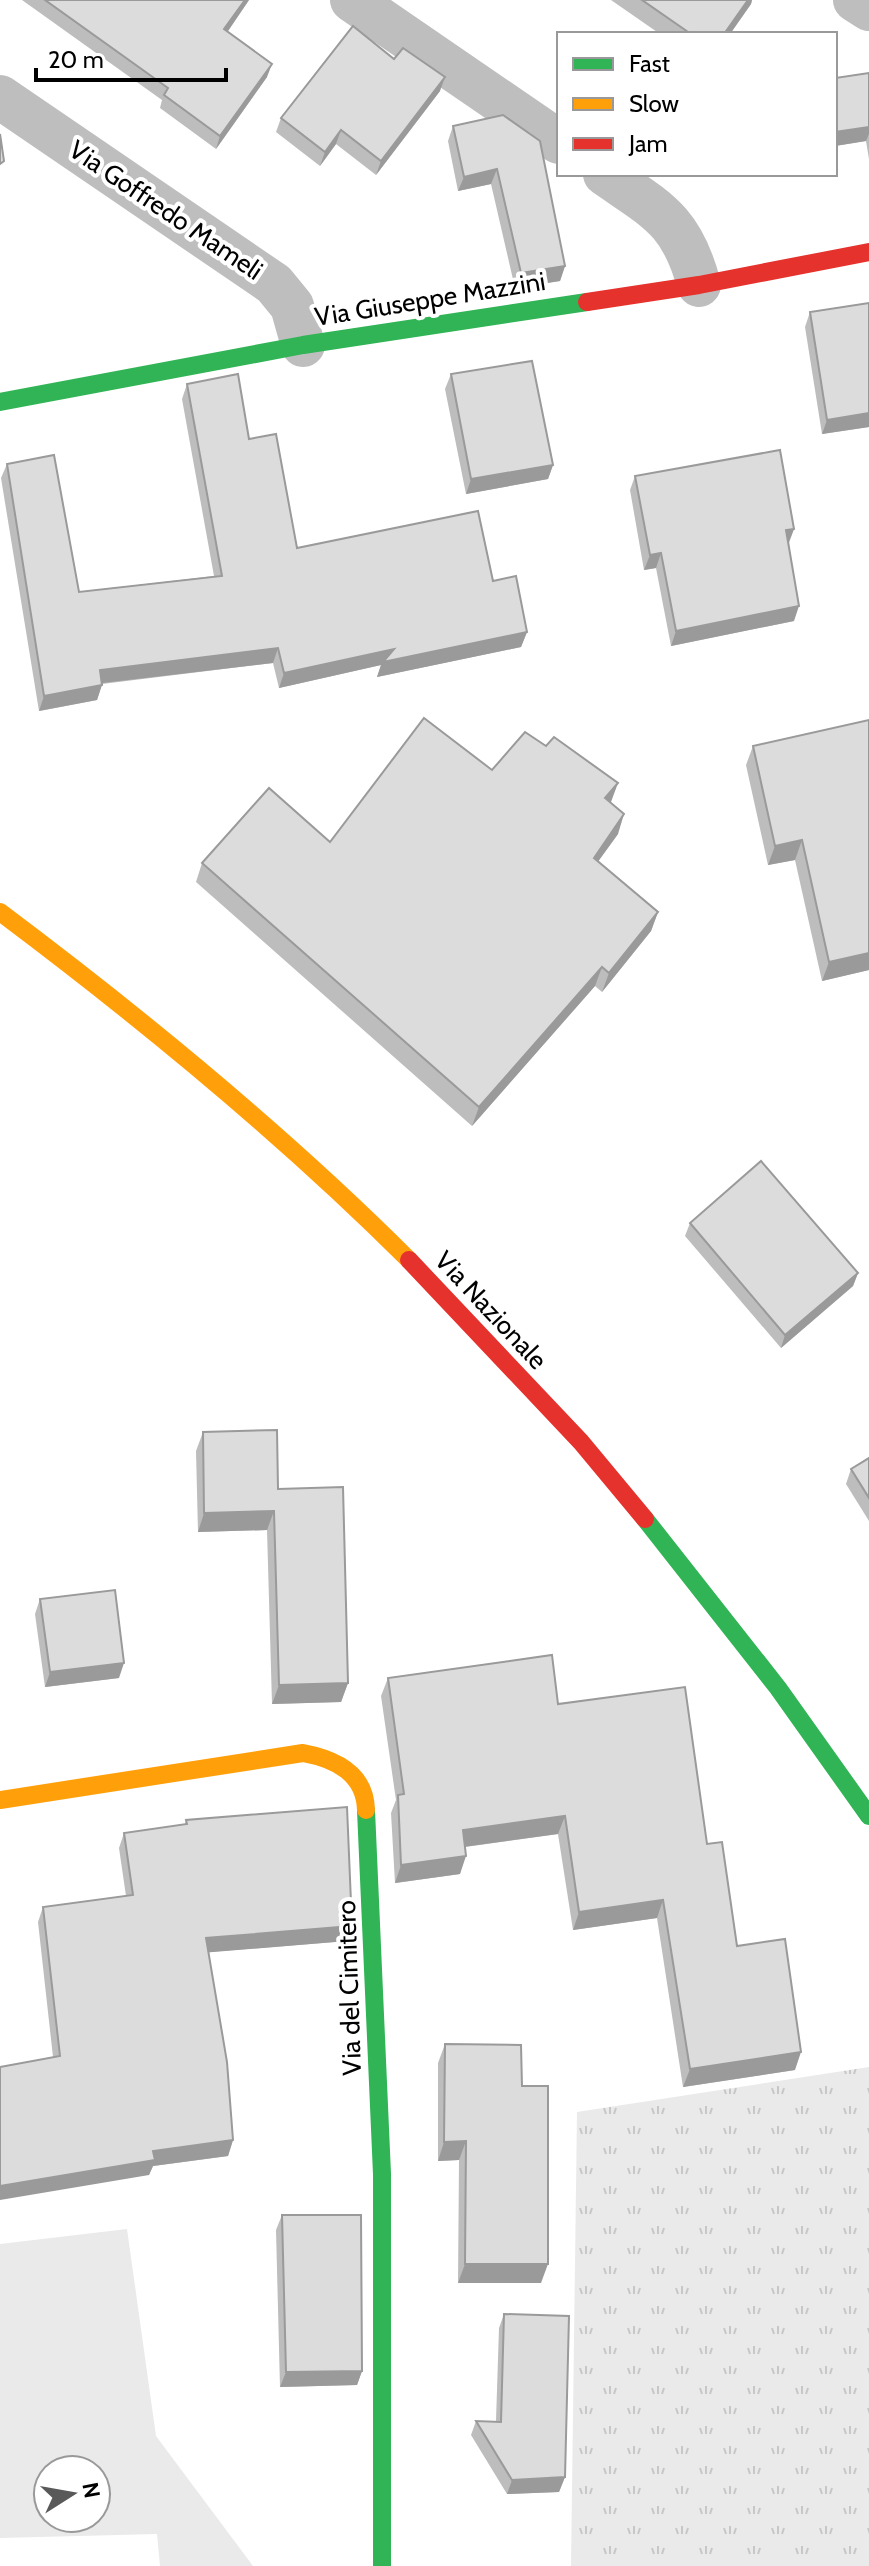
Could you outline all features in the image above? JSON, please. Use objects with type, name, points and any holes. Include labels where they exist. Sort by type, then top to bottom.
[{"type":"street","points":[[352,0],[557,141]]},
{"type":"street","points":[[855,0],[869,9]]},
{"type":"street","name":"Via Goffredo Mameli","points":[[0,97],[274,284],[292,306],[303,345]]},
{"type":"street","points":[[608,176],[661,212],[681,234],[699,285]]},
{"type":"street","name":"Via Giuseppe Mazzini","points":[[0,402],[303,345],[699,285],[869,252]]},
{"type":"street","name":"Via Nazionale","points":[[0,912],[199,1068],[291,1148],[456,1306],[617,1485],[740,1638],[869,1816]]},
{"type":"street","name":"Via del Cimitero","points":[[0,1800],[303,1753],[334,1758],[355,1776],[366,1802],[382,2158],[382,2566]]},
{"type":"green space","points":[[869,2067],[869,2566],[571,2566],[577,2112]]},
{"type":"green space","points":[[127,2229],[156,2436],[253,2566],[160,2566],[157,2534],[0,2538],[0,2244]]},
{"type":"building","points":[[45,0],[245,0],[224,29],[272,64],[220,136],[164,95],[168,88]]},
{"type":"building","points":[[642,0],[748,0],[725,32],[688,32]]},
{"type":"building","points":[[353,26],[394,59],[403,48],[445,77],[381,161],[341,130],[325,152],[281,118]]},
{"type":"building","points":[[869,73],[869,127],[837,132],[837,78]]},
{"type":"building","points":[[503,115],[540,141],[565,266],[521,273],[497,169],[464,177],[453,126]]},
{"type":"building","points":[[0,134],[4,161],[0,164]]},
{"type":"building","points":[[869,303],[869,413],[827,420],[810,312]]},
{"type":"building","points":[[532,361],[553,465],[471,479],[451,374]]},
{"type":"building","points":[[238,374],[249,439],[276,434],[297,548],[478,511],[493,581],[516,576],[527,632],[383,662],[394,649],[284,673],[278,648],[100,670],[102,685],[44,696],[7,464],[54,455],[79,592],[222,576],[187,384]]},
{"type":"building","points":[[780,450],[794,529],[786,530],[799,606],[676,631],[661,553],[650,555],[635,476]]},
{"type":"building","points":[[424,718],[492,770],[525,732],[546,746],[554,737],[618,783],[605,798],[624,814],[594,858],[658,912],[609,973],[602,967],[479,1107],[202,863],[269,788],[330,842]]},
{"type":"building","points":[[869,720],[869,953],[829,962],[802,840],[775,846],[753,746]]},
{"type":"building","points":[[761,1161],[858,1273],[785,1335],[690,1223]]},
{"type":"building","points":[[277,1430],[278,1489],[343,1487],[348,1683],[279,1685],[274,1511],[204,1513],[203,1432]]},
{"type":"building","points":[[869,1458],[869,1498],[851,1469]]},
{"type":"building","points":[[115,1590],[124,1663],[50,1672],[40,1599]]},
{"type":"building","points":[[552,1655],[558,1704],[685,1687],[707,1844],[722,1842],[737,1946],[785,1939],[801,2052],[690,2069],[663,1900],[579,1912],[565,1816],[463,1830],[466,1856],[401,1865],[398,1795],[404,1794],[388,1678]]},
{"type":"building","points":[[347,1807],[352,1926],[206,1938],[227,2062],[233,2140],[153,2151],[155,2160],[0,2186],[0,2067],[60,2056],[43,1907],[133,1895],[124,1833],[187,1824],[186,1820]]},
{"type":"building","points":[[445,2044],[521,2045],[522,2086],[548,2086],[548,2264],[465,2264],[466,2141],[444,2142]]},
{"type":"building","points":[[282,2215],[361,2215],[362,2371],[286,2372]]},
{"type":"building","points":[[504,2314],[569,2316],[565,2477],[512,2480],[476,2421],[501,2422]]},
{"type":"traffic: fast","points":[[0,402],[303,345],[587,302]]},
{"type":"traffic: fast","points":[[645,1519],[778,1688],[869,1816]]},
{"type":"traffic: fast","points":[[366,1810],[382,2174],[382,2566]]},
{"type":"traffic: slow","points":[[0,912],[211,1079],[312,1167],[409,1260]]},
{"type":"traffic: slow","points":[[0,1800],[303,1753],[337,1764],[354,1777],[360,1786],[366,1810]]},
{"type":"traffic: jam","points":[[587,302],[699,285],[869,252]]},
{"type":"traffic: jam","points":[[409,1260],[581,1442],[645,1519]]}]
